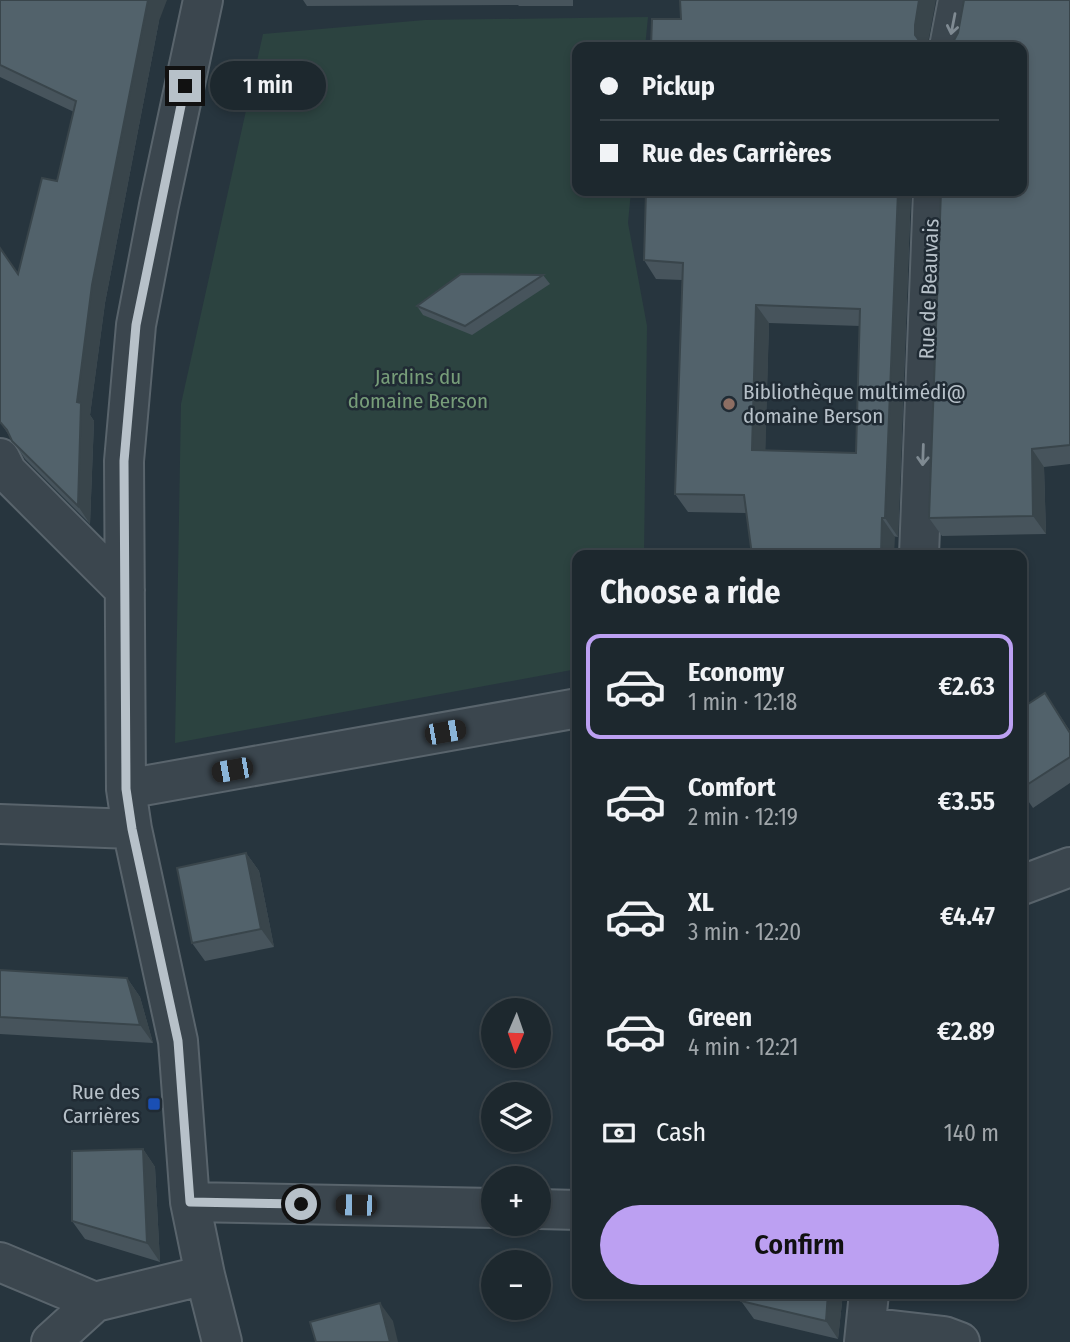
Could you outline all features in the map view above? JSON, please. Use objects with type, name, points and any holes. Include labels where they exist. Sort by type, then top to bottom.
[{"type":"street","points":[[203,0],[136,325],[124,461],[126,789],[132,829],[178,1041],[190,1202],[222,1342]]},
{"type":"street","points":[[950,42],[958,0]]},
{"type":"street","name":"Rue de Beauvais","points":[[919,550],[933,196]]},
{"type":"street","points":[[0,458],[7,472],[125,590]]},
{"type":"street","points":[[126,789],[572,709]]},
{"type":"street","points":[[0,824],[132,829]]},
{"type":"street","points":[[1027,883],[1070,867]]},
{"type":"street","points":[[190,1202],[481,1208]]},
{"type":"street","points":[[551,1209],[572,1210]]},
{"type":"street","points":[[0,1262],[95,1303]]},
{"type":"street","points":[[51,1342],[95,1303],[205,1275]]},
{"type":"street","points":[[866,1321],[944,1336],[960,1342]]},
{"type":"green space","name":"Jardins du domaine Berson","points":[[648,17],[646,42],[572,42],[572,196],[631,196],[628,223],[647,326],[644,550],[572,550],[572,670],[175,743],[181,404],[263,34],[425,20]]},
{"type":"building","points":[[0,0],[148,0],[92,285],[77,402],[81,403],[78,506],[12,441],[0,422],[0,248],[18,274],[42,178],[57,181],[76,101],[0,65]]},
{"type":"building","points":[[680,0],[919,0],[915,35],[920,42],[651,42],[652,19],[681,19]]},
{"type":"building","points":[[964,0],[1070,0],[1070,445],[1032,449],[1033,516],[929,518],[941,196],[1027,196],[1027,42],[953,42],[958,33]]},
{"type":"building","points":[[646,196],[898,196],[885,518],[882,518],[881,550],[751,550],[744,495],[675,494],[683,263],[644,260]],"holes":[[[756,305],[860,309],[856,453],[752,450]]]},
{"type":"building","points":[[461,274],[543,275],[465,326],[417,306]]},
{"type":"building","points":[[1045,693],[1070,733],[1070,757],[1027,785],[1027,705]]},
{"type":"building","points":[[246,853],[261,929],[192,943],[177,868]]},
{"type":"building","points":[[0,970],[127,978],[140,1025],[0,1017]]},
{"type":"building","points":[[143,1149],[147,1243],[72,1221],[72,1151]]},
{"type":"building","points":[[828,1299],[826,1321],[741,1301]]},
{"type":"building","points":[[380,1303],[390,1342],[316,1342],[310,1322]]},
{"type":"place","name":"Bibliothèque multimédi@ domaine Berson","points":[[729,404]]},
{"type":"place","name":"Rue des Carrières","points":[[154,1104]]},
{"type":"route","points":[[185,86],[136,325],[124,461],[126,789],[132,829],[178,1041],[190,1202],[301,1204]]}]
